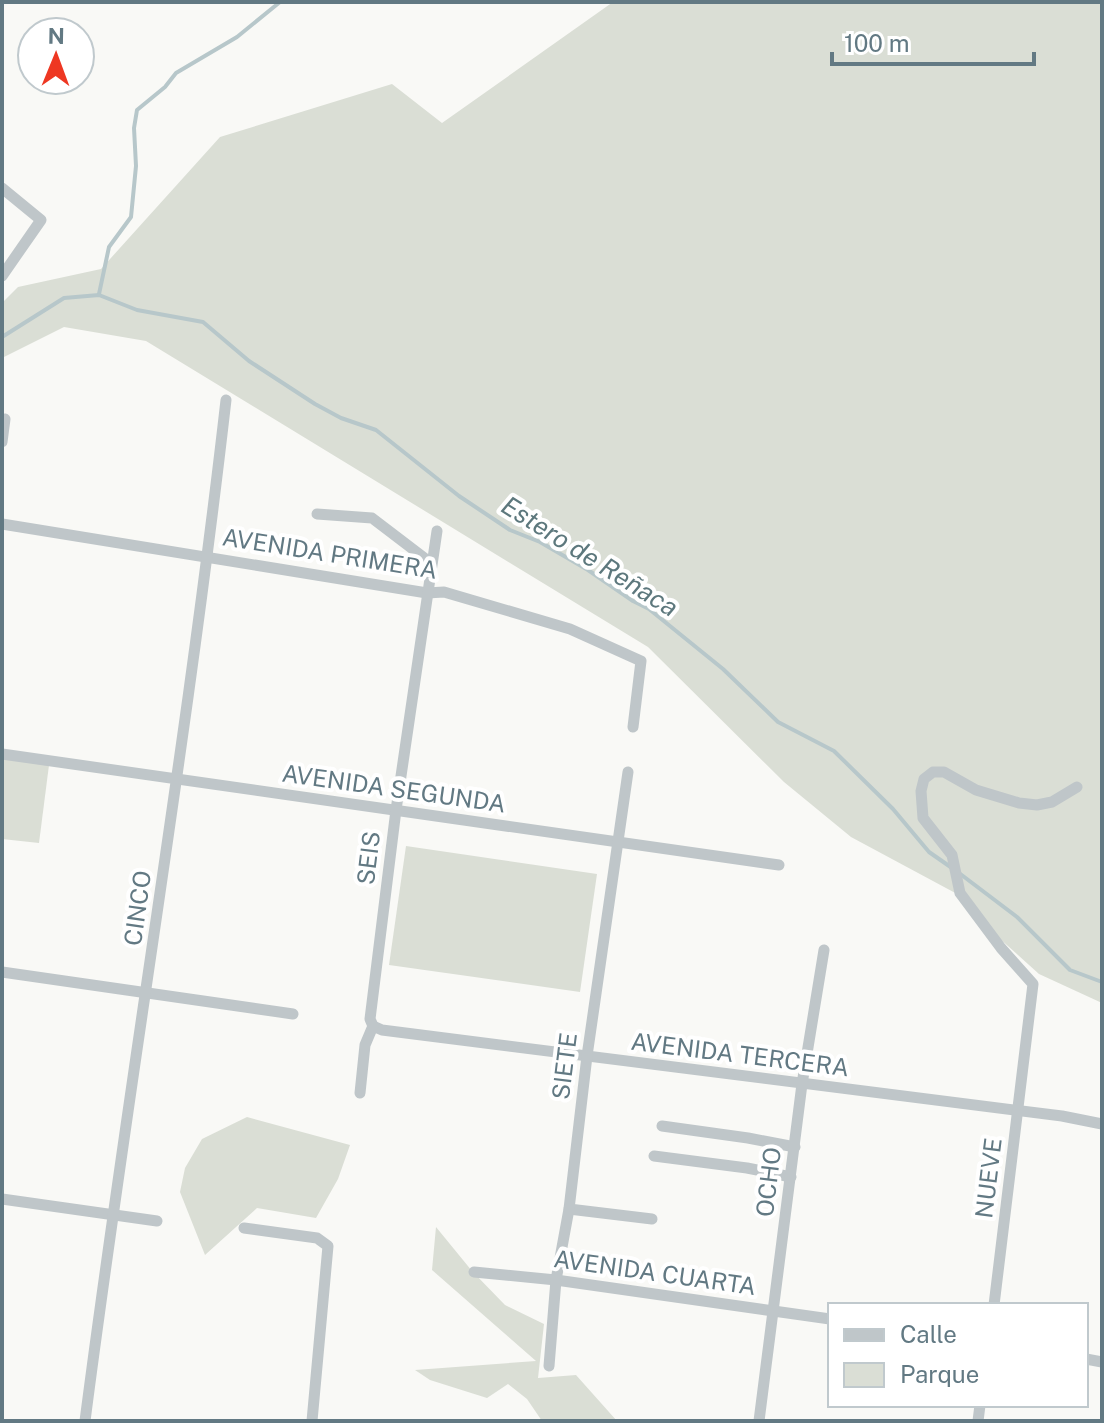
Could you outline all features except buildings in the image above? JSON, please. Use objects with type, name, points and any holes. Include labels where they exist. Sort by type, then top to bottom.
[{"type":"street","points":[[2,188],[41,220],[2,276]]},
{"type":"street","name":"CINCO","points":[[85,1421],[111,1214],[147,993],[208,557],[226,400]]},
{"type":"street","points":[[2,442],[5,419]]},
{"type":"street","points":[[317,514],[372,518],[431,563]]},
{"type":"street","name":"AVENIDA PRIMERA","points":[[2,524],[427,593],[444,592],[570,629],[641,661],[633,727]]},
{"type":"street","name":"SEIS","points":[[360,1093],[365,1045],[373,1026],[370,1019],[396,810],[437,531]]},
{"type":"street","name":"AVENIDA SEGUNDA","points":[[2,754],[779,865]]},
{"type":"street","name":"SIETE","points":[[549,1366],[556,1280],[569,1209],[587,1056],[628,772]]},
{"type":"street","name":"NUEVE","points":[[994,1303],[1033,984],[1001,948],[960,893],[952,855],[923,818],[921,791],[924,779],[933,772],[955,775],[976,790],[1037,805],[1052,802],[1077,787]]},
{"type":"street","name":"OCHO","points":[[759,1421],[802,1084],[824,950]]},
{"type":"street","points":[[2,972],[293,1014]]},
{"type":"street","name":"AVENIDA TERCERA","points":[[373,1026],[382,1030],[1062,1116],[1102,1124]]},
{"type":"street","points":[[662,1126],[795,1147]]},
{"type":"street","points":[[654,1156],[791,1177]]},
{"type":"street","points":[[2,1199],[157,1221]]},
{"type":"street","points":[[569,1209],[652,1219]]},
{"type":"street","points":[[244,1228],[317,1238],[326,1243],[329,1250],[312,1421]]},
{"type":"street","name":"AVENIDA CUARTA","points":[[474,1272],[556,1280],[828,1319]]},
{"type":"green space","points":[[613,2],[1102,2],[1102,1003],[1039,974],[989,929],[959,895],[851,837],[784,782],[648,647],[146,341],[64,327],[2,358],[2,303],[18,287],[101,269],[220,137],[392,84],[442,123]]},
{"type":"green space","points":[[2,758],[49,765],[39,843],[2,839]]},
{"type":"green space","points":[[406,846],[597,874],[580,992],[389,965]]},
{"type":"green space","points":[[247,1117],[350,1145],[338,1179],[316,1218],[257,1208],[205,1255],[180,1192],[185,1168],[202,1139]]},
{"type":"green space","points":[[436,1227],[505,1305],[544,1324],[538,1378],[576,1375],[617,1421],[542,1421],[527,1399],[508,1384],[487,1398],[430,1380],[415,1370],[536,1361],[432,1270]]},
{"type":"waterway","points":[[99,294],[109,247],[131,217],[137,110],[165,87],[176,73],[237,37],[280,2]]},
{"type":"waterway","name":"Estero de Reñaca","points":[[2,337],[64,298],[99,295],[137,310],[203,322],[249,361],[315,404],[341,418],[376,430],[459,496],[510,530],[540,542],[649,609],[723,669],[778,722],[834,751],[893,809],[929,852],[952,868]]},
{"type":"waterway","name":"Estero de Reñaca","points":[[959,873],[1017,917],[1070,970],[1102,982]]}]
